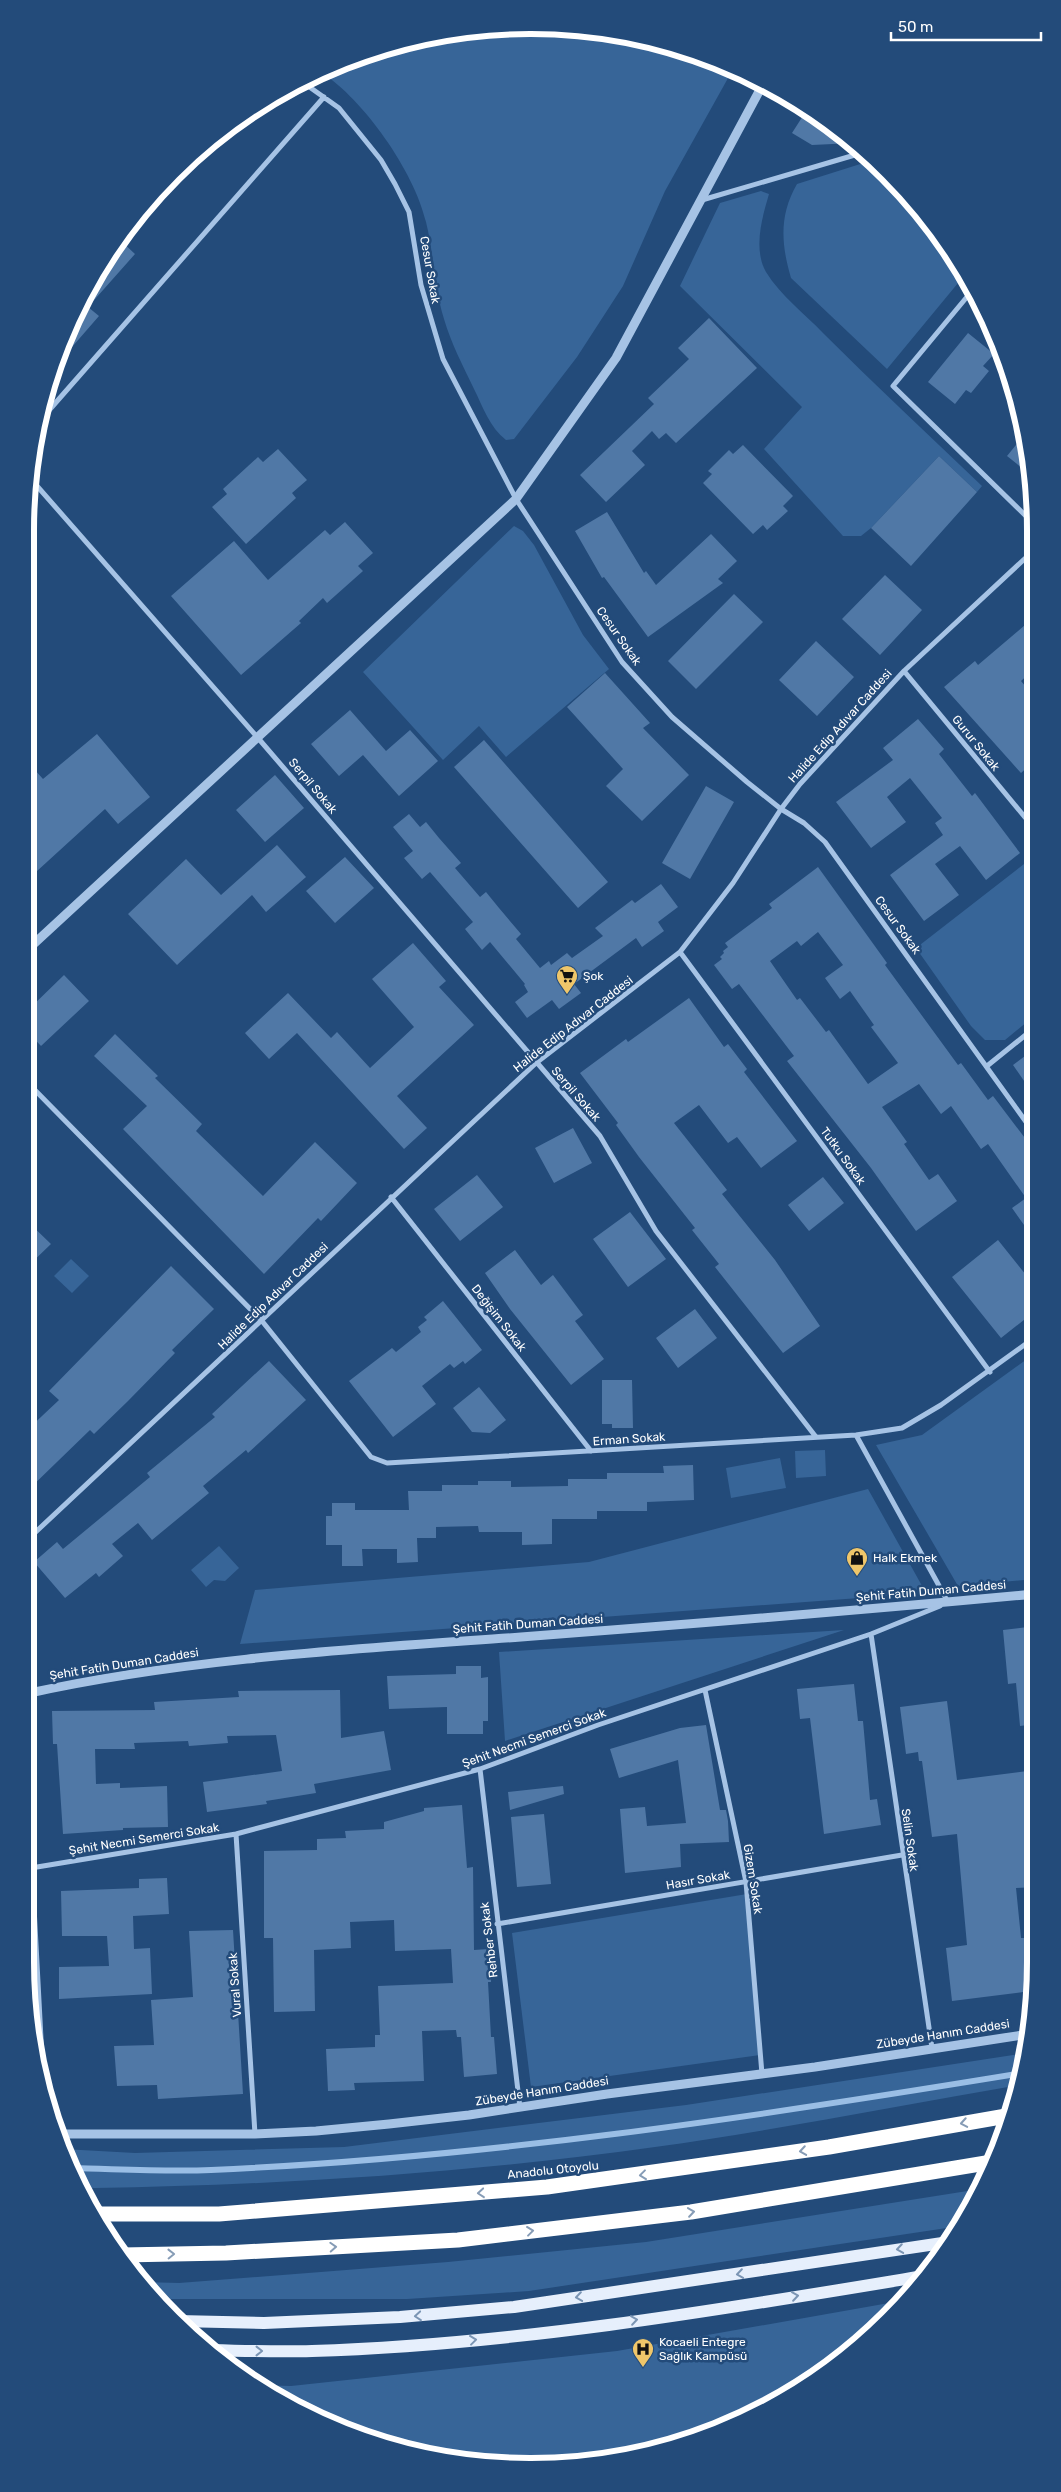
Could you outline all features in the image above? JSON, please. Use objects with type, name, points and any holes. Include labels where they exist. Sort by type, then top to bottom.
[{"type":"highway","name":"Anadolu Otoyolu","points":[[103,2214],[218,2214],[547,2187],[829,2147],[1002,2117]]},
{"type":"highway","points":[[130,2255],[226,2253],[458,2240],[691,2212],[984,2163]]},
{"type":"main road","points":[[188,2321],[264,2323],[400,2317],[514,2307],[939,2243]]},
{"type":"main road","points":[[221,2350],[312,2351],[458,2342],[603,2325],[914,2278]]},
{"type":"main road","points":[[182,2316],[264,2323]]},
{"type":"street","name":"Cesur Sokak","points":[[309,86],[339,108],[375,153],[395,184],[409,212],[421,285],[443,359],[516,499],[622,662],[672,717],[781,809],[804,823],[825,842],[988,1066],[1027,1123]]},
{"type":"street","points":[[34,944],[516,499],[616,358],[760,90]]},
{"type":"street","points":[[49,410],[324,97]]},
{"type":"street","points":[[699,201],[855,155]]},
{"type":"street","points":[[968,296],[893,386],[1027,517]]},
{"type":"street","name":"Serpil Sokak","points":[[36,485],[258,738],[600,1136],[656,1231],[816,1437]]},
{"type":"street","name":"Halide Edip Adıvar Caddesi","points":[[34,1534],[536,1063],[680,952],[733,883],[781,809],[800,784],[904,671],[1027,557]]},
{"type":"street","name":"Gurur Sokak","points":[[904,671],[1027,820]]},
{"type":"street","name":"Tutku Sokak","points":[[680,952],[990,1372]]},
{"type":"street","points":[[988,1066],[1027,1034]]},
{"type":"street","name":"Erman Sokak","points":[[34,1089],[262,1321],[371,1456],[387,1463],[856,1435],[902,1428],[941,1406],[1027,1343]]},
{"type":"street","name":"Değişim Sokak","points":[[391,1197],[591,1451]]},
{"type":"street","points":[[856,1435],[949,1602]]},
{"type":"street","name":"Şehit Fatih Duman Caddesi","points":[[34,1692],[86,1680],[150,1671],[340,1650],[730,1622],[1027,1595]]},
{"type":"street","name":"Şehit Necmi Semerci Sokak","points":[[34,1867],[236,1834],[480,1770],[598,1725],[871,1634],[949,1602]]},
{"type":"street","name":"Selin Sokak","points":[[871,1634],[902,1855],[932,2048]]},
{"type":"street","name":"Gizem Sokak","points":[[704,1690],[746,1882],[762,2074]]},
{"type":"street","name":"Rehber Sokak","points":[[480,1770],[520,2108]]},
{"type":"street","name":"Vural Sokak","points":[[236,1834],[255,2134]]},
{"type":"street","name":"Hasır Sokak","points":[[497,1924],[902,1855]]},
{"type":"street","points":[[34,1954],[40,2039]]},
{"type":"street","name":"Zübeyde Hanım Caddesi","points":[[65,2134],[255,2134],[316,2132],[520,2108],[1022,2035]]},
{"type":"shaded area","points":[[530,34],[563,35],[627,43],[690,60],[729,76],[665,191],[623,286],[577,357],[514,439],[506,440],[487,417],[450,337],[438,295],[426,222],[411,181],[385,138],[370,118],[328,77],[371,60],[402,51],[466,38]]},
{"type":"shaded area","points":[[864,163],[882,179],[925,228],[960,281],[887,369],[791,278],[785,253],[784,230],[787,207],[797,184]]},
{"type":"shaded area","points":[[761,191],[769,194],[760,233],[760,253],[766,272],[778,289],[982,486],[977,492],[939,456],[871,528],[861,536],[843,536],[764,449],[802,407],[680,286],[720,203]]},
{"type":"shaded area","points":[[514,526],[523,531],[534,545],[583,635],[609,669],[506,757],[479,726],[443,760],[363,672]]},
{"type":"shaded area","points":[[1027,862],[1027,1022],[1005,1040],[985,1040],[971,1026],[916,948]]},
{"type":"shaded area","points":[[71,1259],[89,1276],[72,1293],[54,1276]]},
{"type":"shaded area","points":[[1027,1359],[1027,1580],[958,1586],[876,1445],[922,1435]]},
{"type":"shaded area","points":[[825,1450],[826,1476],[796,1478],[795,1451]]},
{"type":"shaded area","points":[[780,1458],[786,1488],[731,1498],[726,1468]]},
{"type":"shaded area","points":[[868,1489],[926,1593],[240,1644],[255,1590],[589,1562]]},
{"type":"shaded area","points":[[219,1546],[239,1568],[225,1581],[214,1580],[206,1587],[191,1570]]},
{"type":"shaded area","points":[[844,1630],[505,1741],[499,1652]]},
{"type":"shaded area","points":[[747,1894],[760,2055],[531,2087],[512,1933]]},
{"type":"shaded area","points":[[1019,2054],[1011,2087],[701,2140],[515,2164],[305,2181],[94,2188],[88,2188],[71,2149],[135,2153],[344,2147],[686,2105]]},
{"type":"shaded area","points":[[971,2190],[950,2228],[529,2291],[407,2299],[166,2299],[151,2282],[179,2283],[448,2262],[646,2242]]},
{"type":"shaded area","name":"Kocaeli Entegre Sağlık Kampüsü","points":[[892,2303],[833,2356],[779,2392],[750,2407],[690,2432],[627,2449],[595,2454],[530,2458],[466,2454],[434,2449],[371,2432],[340,2420],[272,2385],[291,2386],[617,2351]]},
{"type":"building","points":[[803,115],[842,144],[812,145],[792,133]]},
{"type":"building","points":[[125,244],[135,254],[88,307],[99,316],[67,353],[85,311],[100,282]]},
{"type":"building","points":[[709,318],[757,368],[676,443],[666,433],[659,439],[652,431],[632,451],[645,465],[606,502],[580,475],[654,404],[648,398],[689,359],[678,348]]},
{"type":"building","points":[[968,333],[994,354],[983,366],[989,371],[971,393],[966,390],[955,404],[928,382]]},
{"type":"building","points":[[1019,441],[1023,469],[1007,456]]},
{"type":"building","points":[[743,445],[793,496],[783,506],[788,511],[767,530],[763,525],[753,534],[703,483],[712,474],[708,471],[729,450],[733,454]]},
{"type":"building","points":[[278,449],[307,480],[292,493],[296,498],[246,544],[212,507],[227,494],[223,489],[258,457],[263,462]]},
{"type":"building","points":[[939,456],[977,492],[911,566],[871,528]]},
{"type":"building","points":[[607,512],[644,573],[646,571],[656,585],[711,534],[737,561],[718,579],[723,583],[648,637],[604,577],[602,578],[575,531]]},
{"type":"building","points":[[345,522],[373,553],[358,566],[363,571],[327,603],[323,598],[299,621],[301,623],[241,675],[171,596],[234,541],[268,580],[325,530],[330,535]]},
{"type":"building","points":[[885,575],[922,610],[880,655],[842,619]]},
{"type":"building","points":[[734,594],[763,622],[696,689],[668,661]]},
{"type":"building","points":[[1027,623],[1027,676],[1021,681],[1027,688],[1027,768],[1021,773],[944,687],[975,661],[978,665]]},
{"type":"building","points":[[816,641],[854,677],[817,716],[779,680]]},
{"type":"building","points":[[605,673],[650,723],[643,728],[689,775],[642,821],[606,786],[623,769],[567,707]]},
{"type":"building","points":[[350,710],[386,751],[410,730],[438,761],[399,796],[363,755],[339,776],[311,744]]},
{"type":"building","points":[[918,719],[944,749],[939,754],[972,796],[975,793],[1020,853],[986,880],[960,846],[935,864],[959,895],[924,921],[890,875],[943,835],[935,823],[942,818],[910,778],[887,797],[906,822],[871,848],[836,802],[893,760],[883,748]]},
{"type":"building","points":[[97,734],[150,797],[118,824],[105,809],[34,874],[34,769],[43,779]]},
{"type":"building","points":[[484,740],[608,882],[578,908],[454,767]]},
{"type":"building","points":[[275,775],[304,808],[265,842],[236,810]]},
{"type":"building","points":[[706,786],[734,802],[690,879],[662,863]]},
{"type":"building","points":[[409,814],[420,827],[426,822],[461,863],[455,868],[480,897],[486,892],[521,934],[516,939],[540,968],[549,961],[551,965],[567,953],[572,958],[603,936],[595,928],[632,900],[635,903],[661,884],[678,907],[658,922],[664,931],[642,947],[636,938],[574,984],[581,993],[559,1009],[552,1000],[527,1018],[515,1002],[528,992],[525,984],[490,942],[482,950],[465,929],[473,922],[430,872],[422,879],[404,858],[413,851],[393,827]]},
{"type":"building","points":[[277,845],[306,877],[266,912],[252,895],[177,965],[128,914],[186,859],[221,895]]},
{"type":"building","points":[[345,857],[374,888],[335,923],[306,891]]},
{"type":"building","points":[[818,867],[887,963],[885,965],[958,1065],[961,1063],[988,1100],[993,1096],[1027,1141],[1027,1229],[1012,1208],[1026,1198],[988,1144],[981,1149],[951,1106],[941,1114],[919,1084],[882,1107],[907,1142],[904,1144],[929,1180],[938,1174],[957,1201],[916,1231],[871,1168],[787,1061],[794,1056],[739,984],[732,989],[714,965],[722,959],[720,957],[724,953],[723,951],[728,947],[725,943],[772,908],[769,904]],"holes":[[[818,932],[843,965],[825,978],[840,999],[850,991],[874,1025],[871,1027],[898,1063],[868,1084],[829,1030],[826,1032],[800,998],[797,1000],[770,961],[797,941],[801,946]]]},
{"type":"building","points":[[413,943],[446,981],[439,987],[474,1025],[397,1096],[427,1128],[404,1149],[297,1033],[269,1059],[245,1033],[288,993],[331,1038],[337,1032],[370,1068],[414,1027],[372,979]]},
{"type":"building","points":[[64,975],[89,1001],[41,1046],[34,1039],[34,1004]]},
{"type":"building","points":[[689,998],[724,1047],[728,1044],[747,1069],[744,1072],[797,1141],[761,1168],[737,1137],[728,1143],[699,1105],[674,1123],[727,1190],[722,1194],[775,1260],[820,1326],[783,1353],[715,1267],[719,1264],[692,1230],[695,1228],[639,1157],[616,1125],[618,1123],[580,1073],[626,1039],[628,1042]]},
{"type":"building","points":[[115,1034],[158,1076],[155,1078],[202,1124],[196,1131],[263,1196],[315,1142],[357,1183],[321,1221],[318,1218],[264,1274],[123,1129],[147,1106],[94,1056]]},
{"type":"building","points":[[1027,1054],[1027,1085],[1013,1065]]},
{"type":"building","points":[[573,1128],[592,1163],[554,1183],[535,1148]]},
{"type":"building","points":[[477,1175],[503,1207],[460,1241],[434,1209]]},
{"type":"building","points":[[823,1177],[844,1203],[809,1231],[788,1205]]},
{"type":"building","points":[[630,1212],[666,1259],[628,1287],[593,1239]]},
{"type":"building","points":[[34,1228],[51,1244],[34,1260]]},
{"type":"building","points":[[998,1240],[1027,1276],[1027,1318],[1001,1338],[952,1277]]},
{"type":"building","points":[[515,1250],[541,1285],[553,1275],[583,1315],[575,1321],[604,1359],[571,1385],[510,1309],[485,1273]]},
{"type":"building","points":[[171,1266],[214,1309],[172,1350],[175,1353],[128,1401],[94,1434],[90,1430],[34,1484],[34,1424],[59,1400],[49,1391]]},
{"type":"building","points":[[443,1301],[482,1350],[465,1364],[463,1361],[454,1368],[450,1364],[422,1386],[436,1404],[393,1437],[349,1381],[392,1348],[396,1352],[421,1332],[418,1327],[427,1320],[424,1317]]},
{"type":"building","points":[[695,1309],[717,1338],[678,1368],[656,1338]]},
{"type":"building","points":[[269,1361],[306,1400],[248,1453],[246,1450],[203,1486],[209,1493],[152,1540],[138,1523],[112,1544],[123,1556],[99,1577],[96,1573],[65,1598],[34,1562],[57,1542],[63,1549],[150,1477],[147,1473],[215,1417],[212,1414]]},
{"type":"building","points":[[602,1380],[632,1380],[633,1428],[612,1428],[612,1424],[602,1424]]},
{"type":"building","points":[[479,1387],[506,1420],[490,1433],[472,1432],[453,1408]]},
{"type":"building","points":[[693,1465],[694,1500],[647,1502],[647,1511],[597,1511],[597,1519],[552,1519],[552,1544],[522,1545],[522,1532],[479,1532],[478,1526],[436,1527],[436,1538],[417,1538],[418,1562],[397,1563],[397,1549],[362,1549],[363,1566],[342,1566],[342,1545],[326,1545],[326,1516],[332,1516],[332,1503],[355,1503],[355,1510],[409,1510],[408,1491],[442,1491],[442,1485],[478,1485],[478,1481],[511,1481],[511,1487],[568,1486],[568,1479],[607,1479],[607,1473],[664,1473],[663,1466]]},
{"type":"building","points":[[1027,1627],[1027,1725],[1020,1726],[1016,1683],[1008,1684],[1003,1630]]},
{"type":"building","points":[[456,1666],[481,1666],[481,1678],[488,1677],[488,1721],[483,1721],[483,1734],[447,1734],[447,1707],[389,1709],[387,1676],[456,1674]]},
{"type":"building","points":[[854,1684],[858,1721],[863,1721],[870,1800],[877,1799],[881,1825],[824,1834],[810,1718],[800,1719],[797,1689]]},
{"type":"building","points":[[340,1690],[341,1738],[384,1731],[391,1770],[314,1784],[316,1793],[266,1801],[267,1804],[207,1812],[203,1782],[282,1771],[276,1735],[227,1736],[228,1743],[189,1746],[188,1741],[134,1743],[135,1749],[95,1749],[96,1784],[120,1783],[120,1788],[167,1786],[168,1827],[123,1828],[123,1830],[63,1834],[57,1744],[53,1744],[52,1711],[155,1710],[154,1702],[239,1697],[238,1691]]},
{"type":"building","points":[[947,1701],[957,1780],[1027,1771],[1027,1887],[1016,1888],[1021,1938],[1024,1938],[1027,1961],[1026,1992],[952,2001],[946,1948],[967,1945],[957,1834],[932,1837],[922,1761],[919,1761],[918,1752],[906,1754],[900,1707]]},
{"type":"building","points":[[706,1725],[720,1810],[726,1810],[729,1842],[680,1844],[681,1867],[625,1873],[620,1809],[645,1807],[647,1826],[686,1823],[678,1760],[619,1778],[610,1749],[680,1728]]},
{"type":"building","points":[[563,1786],[564,1794],[510,1810],[508,1792]]},
{"type":"building","points":[[462,1805],[467,1868],[473,1867],[474,1950],[489,1949],[491,1982],[488,1982],[491,2037],[494,2037],[497,2074],[464,2077],[461,2037],[457,2037],[456,2030],[422,2031],[424,2081],[354,2083],[355,2090],[328,2091],[326,2049],[375,2047],[375,2035],[380,2035],[378,1986],[453,1983],[451,1949],[395,1951],[394,1920],[350,1922],[351,1948],[314,1950],[315,2011],[274,2012],[273,1938],[264,1938],[264,1851],[317,1850],[317,1839],[346,1838],[345,1831],[384,1829],[384,1822],[424,1811],[424,1808]]},
{"type":"building","points":[[544,1814],[551,1884],[517,1887],[511,1817]]},
{"type":"building","points":[[167,1878],[169,1914],[133,1916],[134,1949],[150,1948],[152,1994],[59,1999],[59,1967],[109,1966],[107,1936],[62,1936],[61,1891],[139,1888],[139,1879]]},
{"type":"building","points":[[233,1930],[243,2094],[158,2099],[157,2085],[117,2086],[114,2046],[154,2045],[151,2000],[193,1997],[189,1931]]},
{"type":"waterway","points":[[79,2168],[159,2171],[211,2170],[313,2164],[517,2146],[720,2120],[1014,2074]]},
{"type":"place","name":"Şok","points":[[567,995]]},
{"type":"place","name":"Halk Ekmek","points":[[857,1577]]},
{"type":"place","name":"Kocaeli Entegre Sağlık Kampüsü","points":[[643,2368]]}]
